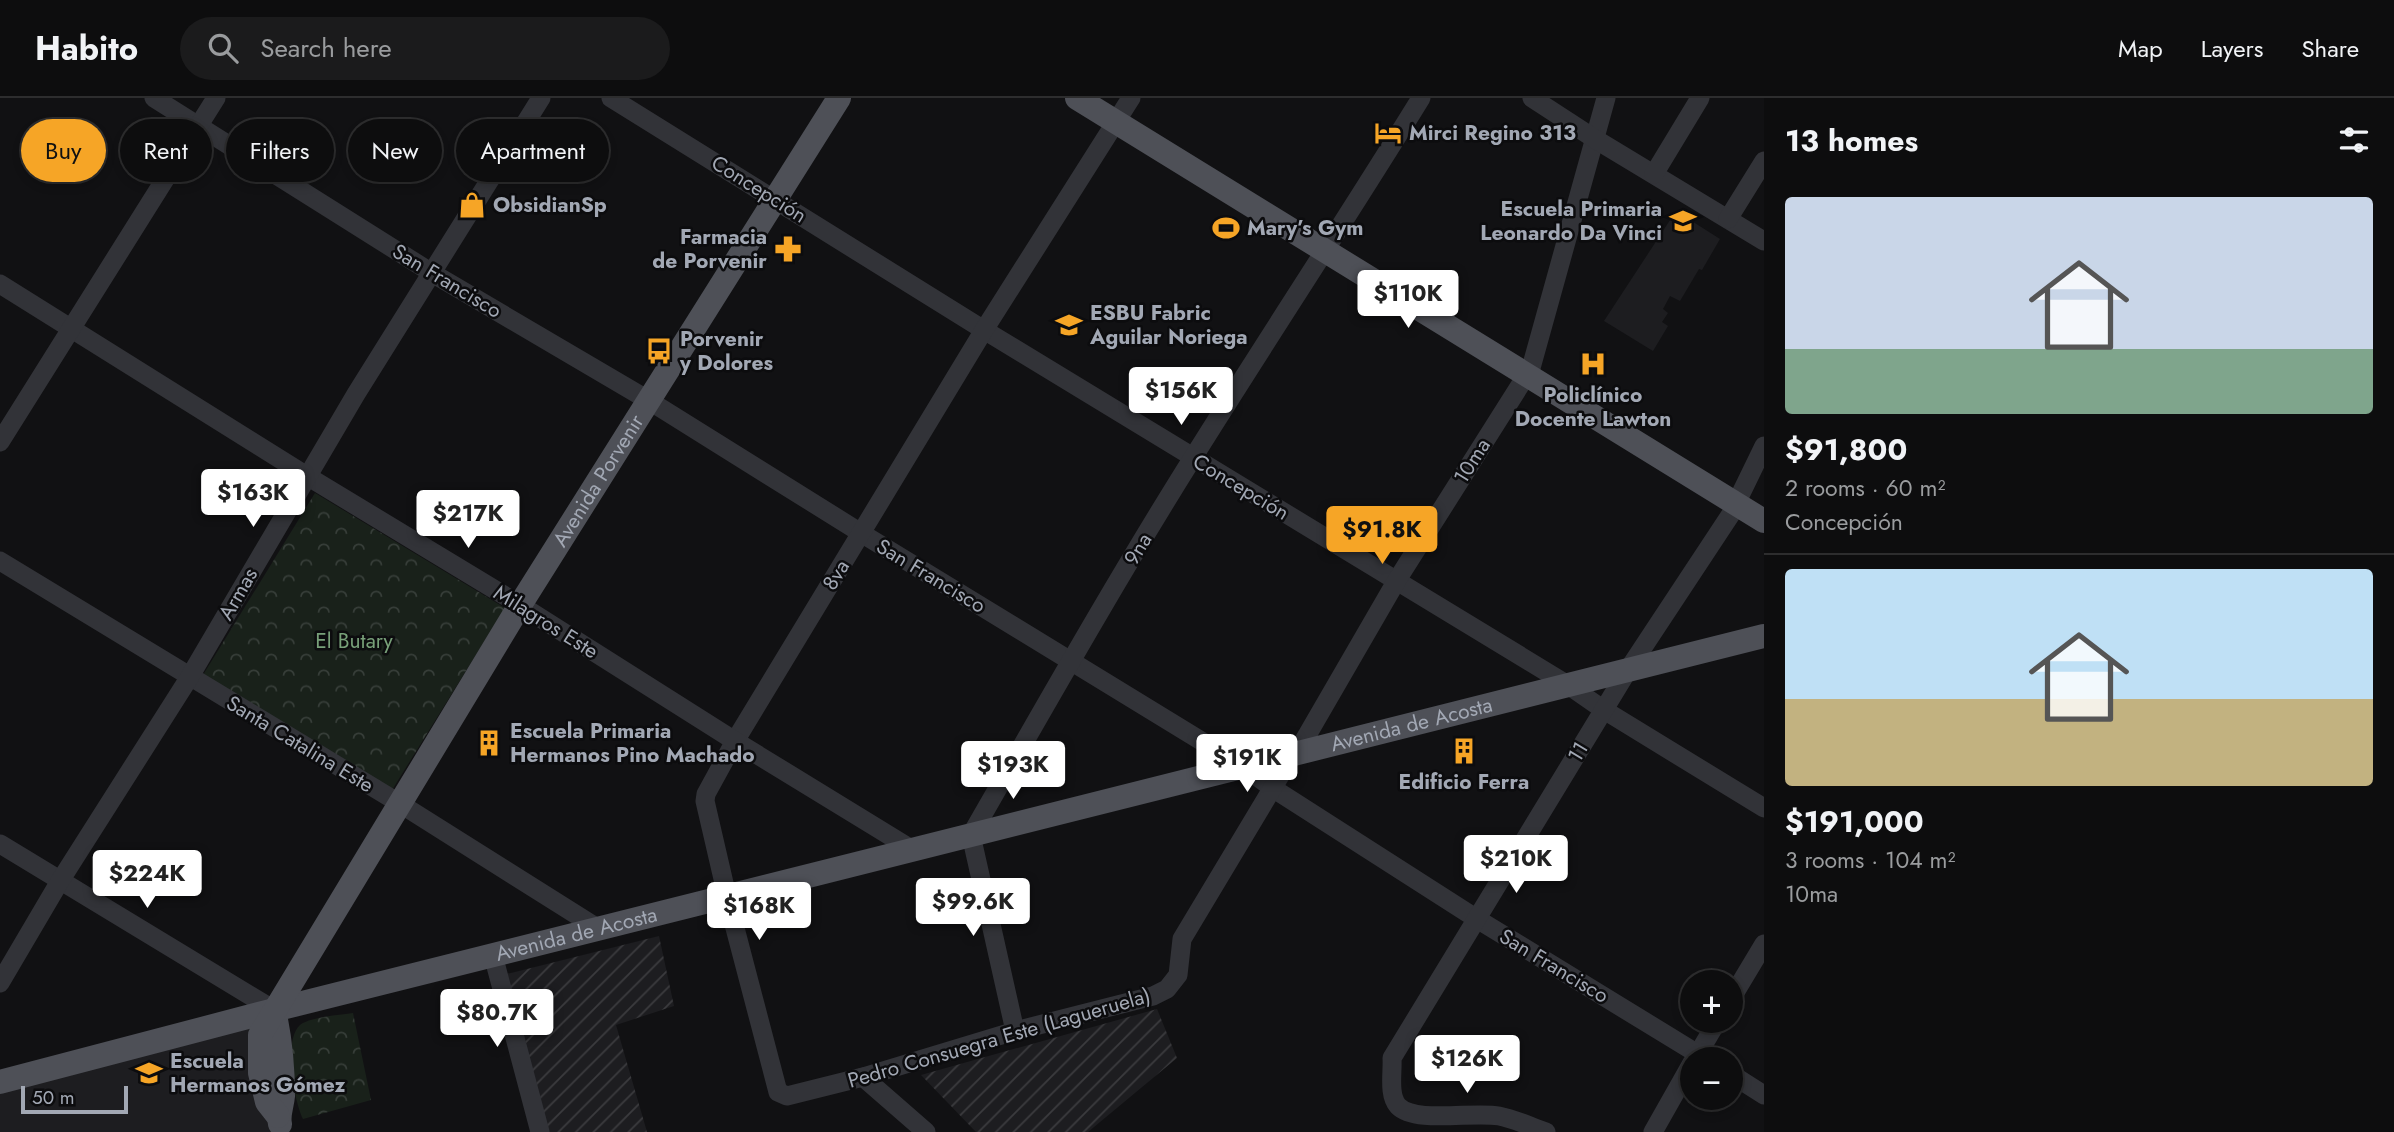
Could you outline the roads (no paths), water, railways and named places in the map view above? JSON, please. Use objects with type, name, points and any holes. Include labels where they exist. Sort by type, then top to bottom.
[{"type":"main road","name":"Avenida Porvenir","points":[[280,1124],[267,1102],[260,1073],[260,1035],[520,605],[839,98]]},
{"type":"main road","points":[[1077,98],[1764,521]]},
{"type":"main road","name":"Avenida de Acosta","points":[[0,1083],[274,1010],[1764,636]]},
{"type":"street","name":"San Francisco","points":[[154,98],[189,119]]},
{"type":"street","points":[[203,119],[216,98]]},
{"type":"street","name":"Armas","points":[[0,983],[60,881],[189,678],[307,476],[541,98]]},
{"type":"street","name":"Concepción","points":[[611,98],[1764,808]]},
{"type":"street","name":"8va","points":[[778,1092],[727,897],[705,801],[706,794],[735,741],[984,330],[1131,98]]},
{"type":"street","name":"9na","points":[[971,835],[1071,661],[1193,458],[1421,98]]},
{"type":"street","points":[[1532,98],[1764,241]]},
{"type":"street","name":"10ma","points":[[1182,939],[1293,754],[1302,744],[1397,580],[1531,368],[1606,98]]},
{"type":"street","points":[[1654,174],[1700,98]]},
{"type":"street","name":"San Francisco","points":[[212,133],[432,273],[648,400],[1244,766],[1274,789],[1680,1048]]},
{"type":"street","points":[[1728,219],[1764,161]]},
{"type":"street","points":[[0,442],[163,182]]},
{"type":"street","name":"Milagros Este","points":[[0,284],[913,850]]},
{"type":"street","name":"11","points":[[1546,1132],[1499,1116],[1421,1116],[1406,1112],[1396,1104],[1392,1058],[1628,670],[1737,504],[1764,446]]},
{"type":"street","name":"Santa Catalina Este","points":[[0,561],[399,803],[598,929]]},
{"type":"street","points":[[971,835],[1015,1031]]},
{"type":"street","points":[[0,844],[274,1010]]},
{"type":"street","name":"Pedro Consuegra Este (Lagueruela)","points":[[778,1092],[787,1096],[863,1077],[1015,1031],[1153,996],[1167,989],[1178,975],[1182,939]]},
{"type":"street","points":[[1743,979],[1764,944]]},
{"type":"street","points":[[493,955],[540,1132]]},
{"type":"street","points":[[863,1077],[926,1132]]},
{"type":"street","points":[[1743,1082],[1764,1095]]},
{"type":"street","points":[[1653,1132],[1680,1088]]},
{"type":"place","name":"Mirci Regino 313","points":[[1388,133]]},
{"type":"place","name":"ObsidianSp","points":[[472,205]]},
{"type":"place","name":"Escuela Primaria Leonardo Da Vinci","points":[[1683,221]]},
{"type":"place","name":"Mary’s Gym","points":[[1226,228]]},
{"type":"place","name":"Farmacia de Porvenir","points":[[788,249]]},
{"type":"place","name":"ESBU Fabric Aguilar Noriega","points":[[1069,325]]},
{"type":"place","name":"Porvenir y Dolores","points":[[659,351]]},
{"type":"place","name":"Policlínico Docente Lawton","points":[[1593,364]]},
{"type":"place","name":"Escuela Primaria Hermanos Pino Machado","points":[[489,743]]},
{"type":"place","name":"Edificio Ferra","points":[[1464,751]]},
{"type":"place","name":"Escuela Hermanos Gómez","points":[[149,1073]]},
{"type":"park label","name":"El Butary","points":[[354,641]]}]
